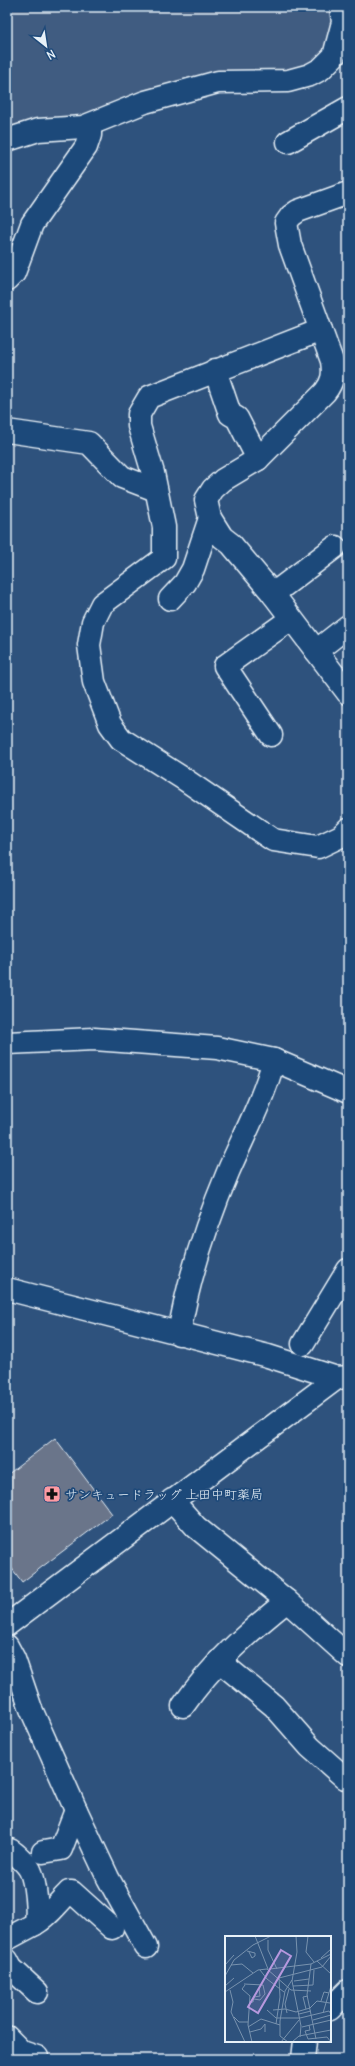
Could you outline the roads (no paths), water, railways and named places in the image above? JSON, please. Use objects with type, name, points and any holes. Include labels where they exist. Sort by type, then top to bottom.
[{"type":"street","points":[[7,140],[38,130],[77,128],[90,125],[145,102],[218,82],[288,81],[310,75],[321,69],[334,56],[343,22],[341,7]]},
{"type":"street","points":[[288,142],[348,108]]},
{"type":"street","points":[[7,280],[14,274],[32,224],[86,147],[90,135],[90,125]]},
{"type":"street","points":[[348,193],[298,211],[291,216],[286,223],[290,244],[340,382],[332,383],[325,392],[258,459],[232,473],[213,489],[206,500],[210,518],[222,537],[231,544],[273,594],[348,693]]},
{"type":"street","points":[[321,330],[215,370],[149,397],[139,414],[139,426],[164,527],[164,558],[102,604],[93,622],[89,645],[94,682],[110,724],[121,739],[184,779],[273,840],[318,847],[341,836],[348,829]]},
{"type":"street","points":[[215,370],[230,414],[237,418],[258,459]]},
{"type":"street","points":[[7,431],[88,443],[122,477],[156,490]]},
{"type":"street","points":[[170,599],[185,583],[193,569],[210,518]]},
{"type":"street","points":[[273,594],[335,547]]},
{"type":"street","points":[[271,735],[225,666],[292,619]]},
{"type":"street","points":[[316,651],[348,626]]},
{"type":"street","points":[[7,1043],[94,1039],[217,1048],[274,1060],[348,1092]]},
{"type":"street","points":[[179,1334],[184,1305],[215,1206],[267,1086],[274,1060]]},
{"type":"street","points":[[303,1344],[348,1270]]},
{"type":"street","points":[[7,1289],[268,1356],[343,1377]]},
{"type":"street","points":[[7,1625],[172,1500],[343,1377]]},
{"type":"street","points":[[172,1500],[196,1527],[287,1600],[348,1656]]},
{"type":"street","points":[[183,1706],[199,1683],[236,1643],[287,1600]]},
{"type":"street","points":[[7,1646],[14,1659],[31,1709],[76,1810],[108,1878],[146,1947]]},
{"type":"street","points":[[220,1661],[274,1706],[310,1747],[345,1778]]},
{"type":"street","points":[[43,1852],[61,1849],[76,1810]]},
{"type":"street","points":[[7,1851],[10,1850],[17,1854],[30,1869],[38,1911],[35,1924]]},
{"type":"street","points":[[7,1939],[44,1919],[58,1902],[69,1892],[72,1892],[112,1928]]},
{"type":"street","points":[[7,1960],[11,1968],[37,1992]]},
{"type":"street","points":[[331,2008],[348,1991]]},
{"type":"street","points":[[7,2037],[22,2052],[38,2057]]},
{"type":"street","points":[[303,2059],[305,2042]]},
{"type":"place","name":"サンキュードラッグ 上田中町薬局","points":[[52,1494]]}]
